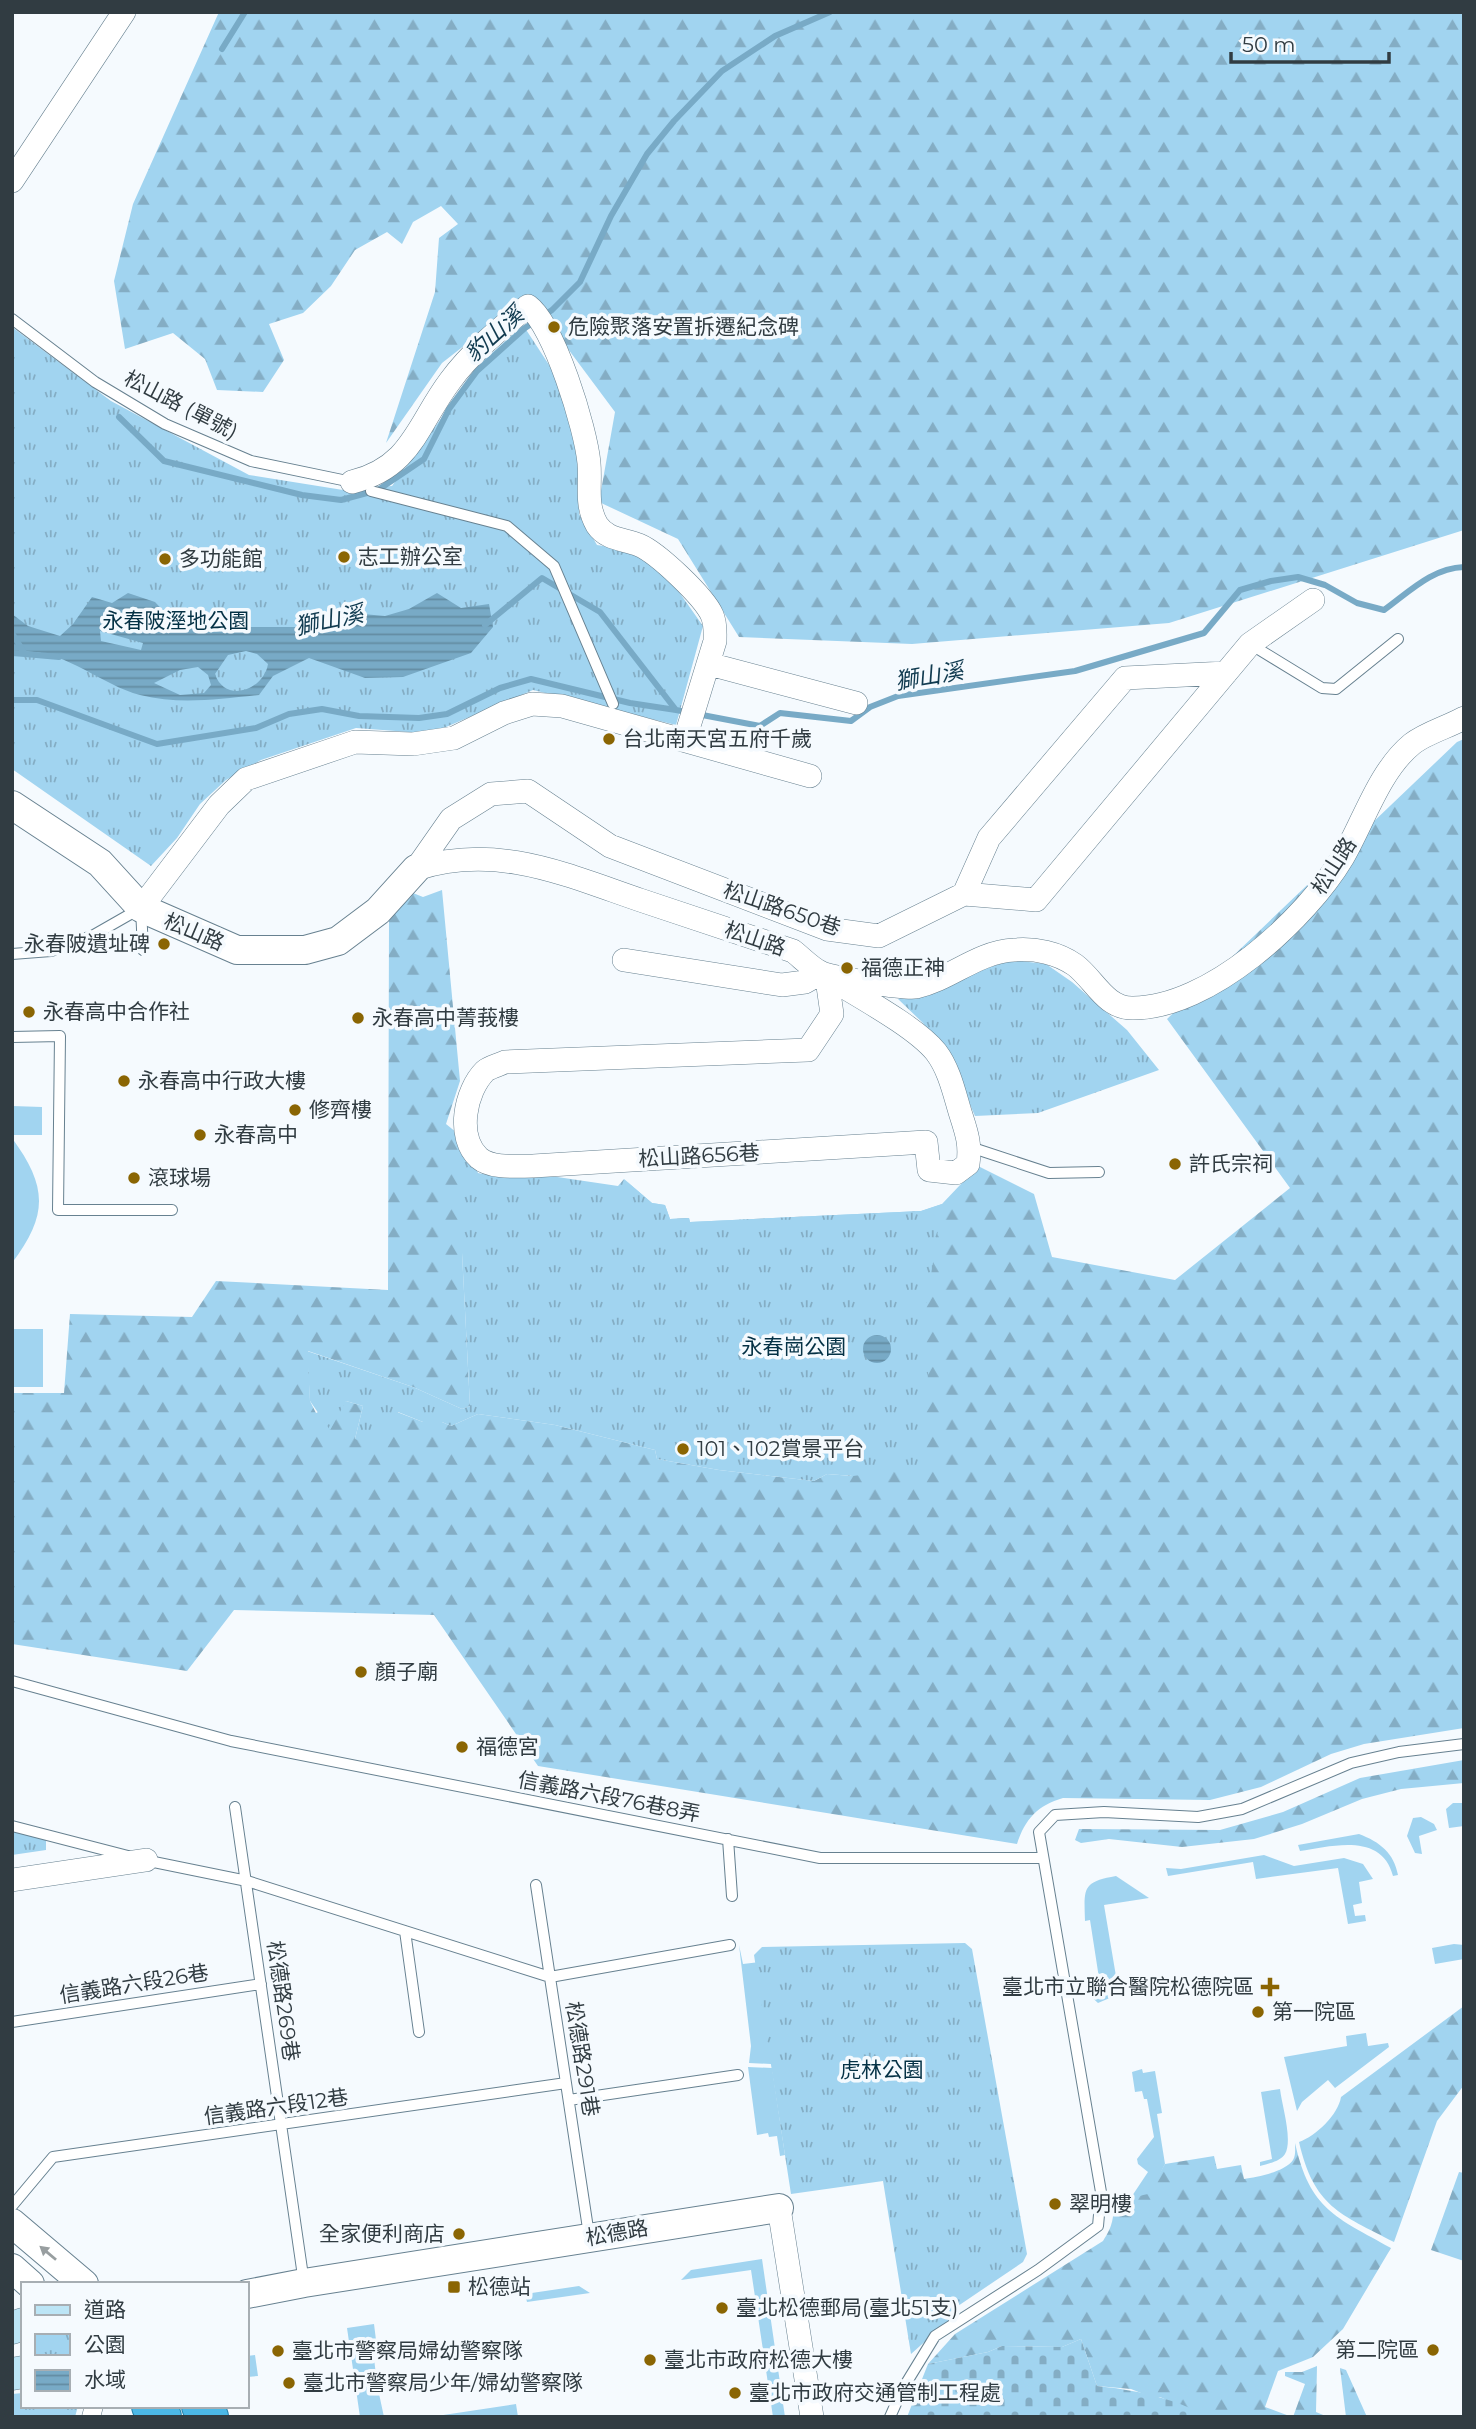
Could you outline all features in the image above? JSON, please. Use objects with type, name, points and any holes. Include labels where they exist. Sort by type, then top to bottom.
[{"type":"street","points":[[12,181],[124,12]]},
{"type":"street","points":[[361,487],[399,459],[450,380],[499,330],[528,306],[540,319],[582,427],[589,464],[588,504],[599,528],[611,538],[640,545],[656,556],[711,613],[716,626],[709,664],[685,739]]},
{"type":"street","points":[[1226,673],[1125,678],[989,838],[964,894],[1037,900],[1226,673],[1250,644],[1313,600]]},
{"type":"street","points":[[709,664],[856,703]]},
{"type":"street","points":[[142,908],[219,805],[246,779],[355,742],[414,744],[454,738],[504,713],[532,704],[613,713],[685,739],[810,776]]},
{"type":"street","name":"松山路","points":[[12,805],[100,863],[142,908],[237,950],[305,950],[338,941],[368,918],[416,869],[446,859],[482,858],[531,863],[793,951],[821,973],[876,983],[915,987],[982,956],[1016,949],[1055,954],[1076,966],[1111,1002],[1125,1007],[1164,1004],[1191,997],[1235,970],[1323,890],[1384,778],[1413,744],[1464,718]]},
{"type":"street","name":"松山路650巷","points":[[416,869],[451,819],[491,794],[528,791],[611,846],[827,929],[879,936],[964,894]]},
{"type":"street","points":[[624,960],[782,985],[805,982],[821,973]]},
{"type":"street","points":[[821,973],[935,1052],[955,1091],[971,1147]]},
{"type":"street","points":[[821,973],[828,986],[832,1014]]},
{"type":"street","points":[[832,1014],[854,994],[876,983]]},
{"type":"street","name":"松山路656巷","points":[[832,1014],[808,1050],[505,1062],[486,1070],[471,1092],[466,1114],[468,1142],[480,1159],[495,1165],[533,1166],[926,1142],[929,1170],[956,1173],[968,1164],[971,1147]]},
{"type":"street","points":[[12,1880],[146,1860]]},
{"type":"street","name":"松德路","points":[[248,2294],[779,2207],[812,2417]]},
{"type":"street","points":[[12,2223],[83,2282]]},
{"type":"street","points":[[12,2268],[28,2282]]},
{"type":"lane","name":"松山路 (單號)","points":[[12,319],[94,382],[165,424],[251,461],[507,526],[554,566],[613,713]]},
{"type":"lane","points":[[1250,644],[1322,688],[1336,689],[1398,639]]},
{"type":"lane","points":[[12,954],[51,951],[92,936],[142,908],[143,950]]},
{"type":"lane","points":[[12,1037],[60,1036],[58,1210],[172,1210]]},
{"type":"lane","points":[[971,1147],[1049,1173],[1099,1171]]},
{"type":"lane","name":"信義路六段76巷8弄","points":[[12,1682],[231,1741],[820,1858],[1041,1858]]},
{"type":"lane","points":[[890,2417],[902,2390],[934,2336],[1038,2270],[1098,2226],[1101,2192],[1041,1858],[1039,1832],[1055,1815],[1104,1812],[1198,1817],[1231,1811],[1274,1797],[1351,1763],[1399,1752],[1464,1744]]},
{"type":"lane","name":"松德路269巷","points":[[235,1807],[304,2283]]},
{"type":"lane","points":[[12,1826],[146,1860],[247,1881],[550,1977],[730,1945]]},
{"type":"lane","points":[[728,1839],[732,1896]]},
{"type":"lane","name":"松德路291巷","points":[[537,1885],[590,2238]]},
{"type":"lane","points":[[405,1931],[419,2032]]},
{"type":"lane","name":"信義路六段26巷","points":[[12,2022],[261,1984]]},
{"type":"lane","points":[[569,2100],[738,2074]]},
{"type":"lane","name":"信義路六段12巷","points":[[12,2206],[53,2157],[281,2126],[566,2082]]},
{"type":"green space","points":[[219,12],[1464,12],[1464,530],[1169,623],[912,644],[739,637],[678,539],[599,502],[615,412],[542,314],[516,305],[442,363],[386,443],[435,292],[439,238],[458,224],[441,206],[413,222],[402,244],[387,232],[355,250],[331,286],[303,313],[269,324],[284,360],[263,392],[217,390],[205,359],[173,333],[125,349],[114,281],[133,204]]},
{"type":"green space","name":"永春陂溼地公園","points":[[523,325],[570,397],[578,433],[579,514],[597,545],[636,551],[660,565],[703,626],[676,725],[533,690],[446,727],[422,733],[356,728],[261,760],[226,780],[200,804],[177,838],[151,866],[12,769],[12,327],[111,401],[249,475],[343,490],[392,486],[482,362]]},
{"type":"green space","points":[[1464,739],[1464,1728],[1364,1744],[1331,1754],[1261,1787],[1210,1800],[1063,1798],[1046,1805],[1028,1820],[1017,1844],[538,1766],[434,1615],[234,1610],[187,1671],[12,1644],[12,1393],[64,1393],[70,1314],[192,1317],[216,1281],[388,1290],[389,921],[408,891],[423,897],[442,890],[460,1081],[446,1124],[462,1137],[462,1253],[470,1406],[462,1409],[413,1387],[308,1351],[310,1401],[316,1413],[346,1401],[363,1406],[355,1439],[397,1412],[423,1422],[442,1422],[451,1426],[478,1414],[555,1425],[655,1450],[657,1459],[719,1470],[814,1481],[827,1474],[852,1476],[692,1243],[624,1179],[652,1203],[665,1205],[670,1219],[689,1218],[690,1222],[921,1211],[942,1204],[978,1166],[1034,1194],[1052,1257],[1175,1280],[1290,1188],[1167,1019],[1457,742]]},
{"type":"green space","points":[[1011,960],[1046,964],[1072,982],[1127,1030],[1159,1070],[1038,1113],[975,1116],[956,1073],[923,1023],[898,999]]},
{"type":"green space","points":[[12,1106],[42,1107],[42,1135],[12,1135]]},
{"type":"green space","name":"永春崗公園","points":[[462,1137],[478,1173],[537,1174],[618,1186],[624,1179],[652,1203],[665,1205],[670,1219],[689,1218],[690,1222],[921,1211],[942,1204],[924,1321],[928,1373],[923,1467],[853,1476],[827,1474],[814,1481],[719,1470],[657,1459],[655,1450],[555,1425],[478,1414],[451,1426],[442,1422],[423,1422],[398,1412],[395,1431],[369,1444],[355,1439],[363,1406],[346,1401],[330,1430],[310,1401],[307,1351],[413,1387],[462,1409],[470,1406],[462,1253]]},
{"type":"green space","points":[[12,1138],[32,1171],[39,1200],[33,1230],[12,1263]]},
{"type":"green space","points":[[12,1329],[43,1329],[43,1387],[12,1387]]},
{"type":"green space","points":[[1464,1760],[1464,1783],[1401,1789],[1362,1799],[1302,1824],[1254,1839],[1182,1847],[1109,1839],[1081,1843],[1075,1840],[1079,1829],[1220,1830],[1283,1812],[1360,1778]]},
{"type":"green space","points":[[1453,1803],[1464,1803],[1464,1826],[1449,1828],[1446,1809]]},
{"type":"green space","points":[[1421,1817],[1434,1824],[1437,1830],[1419,1836],[1422,1854],[1415,1853],[1407,1836],[1413,1818]]},
{"type":"green space","points":[[12,1827],[46,1836],[46,1850],[12,1855]]},
{"type":"green space","points":[[1359,1834],[1385,1849],[1393,1860],[1398,1875],[1393,1876],[1387,1862],[1367,1847],[1341,1845],[1300,1851],[1298,1845]]},
{"type":"green space","points":[[1264,1855],[1294,1866],[1344,1858],[1363,1864],[1373,1879],[1359,1882],[1362,1903],[1353,1905],[1355,1916],[1365,1915],[1366,1921],[1348,1924],[1338,1868],[1256,1879],[1253,1862],[1168,1876],[1166,1868],[1181,1869]]},
{"type":"green space","points":[[1116,1876],[1149,1898],[1104,1905],[1119,1994],[1098,2003],[1086,1992],[1085,1981],[1099,1978],[1090,1920],[1085,1921],[1085,1894],[1091,1884]]},
{"type":"green space","name":"虎林公園","points":[[965,1943],[972,1949],[1027,2254],[1023,2262],[958,2306],[958,2312],[911,2354],[883,2181],[791,2194],[754,1955],[762,1947]]},
{"type":"green space","points":[[739,1945],[743,1964],[777,1960],[771,2064],[749,2063],[751,2046]]},
{"type":"green space","points":[[1464,1945],[1464,1959],[1435,1964],[1432,1948]]},
{"type":"green space","points":[[1464,2006],[1464,2085],[1437,2121],[1394,2242],[1344,2215],[1321,2195],[1305,2164],[1299,2142],[1325,2124],[1336,2111],[1341,2097]]},
{"type":"green space","points":[[1366,2033],[1368,2046],[1388,2043],[1389,2047],[1335,2088],[1328,2080],[1302,2102],[1297,2111],[1284,2057],[1347,2046],[1346,2036]]},
{"type":"green space","points":[[748,2067],[772,2068],[785,2155],[780,2156],[777,2136],[769,2137],[768,2133],[757,2135]]},
{"type":"green space","points":[[1142,2069],[1143,2073],[1155,2071],[1162,2113],[1157,2114],[1165,2164],[1148,2195],[1130,2199],[1148,2172],[1138,2164],[1137,2159],[1154,2137],[1147,2099],[1144,2099],[1142,2091],[1135,2092],[1132,2072]]},
{"type":"green space","points":[[1280,2089],[1287,2148],[1281,2159],[1260,2166],[1260,2162],[1272,2159],[1261,2092]]},
{"type":"green space","points":[[1295,2143],[1301,2165],[1317,2197],[1340,2219],[1391,2248],[1343,2329],[1313,2357],[1278,2371],[1265,2407],[1292,2417],[1205,2417],[1160,2397],[1151,2397],[1131,2389],[1097,2386],[1081,2339],[1062,2347],[1002,2346],[988,2352],[928,2364],[955,2334],[1103,2241],[1117,2205],[1148,2194],[1165,2164],[1214,2156],[1217,2169],[1241,2165],[1244,2179],[1284,2168],[1295,2156]]},
{"type":"green space","points":[[1459,2172],[1464,2173],[1464,2261],[1431,2250]]},
{"type":"green space","points":[[762,2259],[785,2417],[773,2417],[751,2270],[681,2280],[691,2270]]},
{"type":"green space","points":[[579,2286],[590,2293],[527,2302],[525,2294]]},
{"type":"green space","points":[[374,2324],[376,2340],[372,2342],[376,2375],[370,2376],[372,2389],[378,2389],[384,2417],[360,2417],[347,2328]]},
{"type":"green space","points":[[1081,2339],[1097,2386],[1168,2400],[1205,2417],[907,2417],[928,2364],[988,2352],[1002,2346],[1062,2347]]},
{"type":"green space","points":[[255,2355],[258,2376],[248,2377],[248,2356]]},
{"type":"green space","points":[[1317,2366],[1316,2412],[1328,2417],[1293,2417],[1305,2384],[1285,2376],[1285,2372],[1302,2372]]},
{"type":"green space","points":[[1340,2368],[1346,2370],[1367,2417],[1346,2417]]},
{"type":"green space","points":[[21,2393],[21,2408],[77,2408],[75,2417],[12,2417],[12,2394]]},
{"type":"green space","points":[[516,2404],[518,2417],[430,2417]]},
{"type":"water","points":[[128,593],[155,602],[170,618],[228,627],[300,627],[352,613],[385,616],[409,609],[437,593],[461,608],[489,604],[493,627],[471,653],[403,677],[365,678],[309,658],[273,676],[259,695],[199,700],[170,700],[140,695],[124,690],[62,659],[29,651],[12,653],[12,614],[28,626],[60,636],[73,624],[92,597],[112,603]],"holes":[[[100,631],[143,643],[141,650],[101,641]],[[246,651],[257,654],[268,664],[265,673],[259,681],[244,690],[227,689],[215,674],[228,655]],[[198,667],[208,675],[211,685],[204,693],[180,695],[154,683],[180,670]]]},
{"type":"water","points":[[877,1335],[887,1339],[891,1349],[887,1359],[877,1363],[867,1359],[863,1349],[867,1339]]},
{"type":"waterway","points":[[222,49],[245,12]]},
{"type":"waterway","name":"豹山溪","points":[[119,417],[164,461],[302,495],[341,500],[378,490],[424,459],[449,409],[477,371],[525,328],[552,310],[580,282],[611,216],[647,154],[674,121],[722,71],[775,36],[830,12]]},
{"type":"waterway","name":"獅山溪","points":[[485,625],[542,578],[600,612],[676,710],[760,726],[780,713],[851,721],[870,707],[898,696],[1075,671],[1204,633],[1240,590],[1271,581],[1298,577],[1325,585],[1357,603],[1384,610],[1431,576],[1452,568],[1464,567]]},
{"type":"waterway","name":"獅山溪","points":[[12,633],[25,654],[59,657]]},
{"type":"waterway","name":"獅山溪","points":[[12,653],[25,654]]},
{"type":"waterway","points":[[12,700],[37,700],[157,744],[256,728],[289,714],[322,709],[359,716],[419,718],[447,714],[500,688],[531,679],[630,703],[676,710]]},
{"type":"place","name":"危險聚落安置拆遷紀念碑","points":[[554,327]]},
{"type":"place","name":"志工辦公室","points":[[344,557]]},
{"type":"place","name":"多功能館","points":[[165,559]]},
{"type":"place","name":"台北南天宮五府千歲","points":[[609,739]]},
{"type":"place","name":"永春陂遺址碑","points":[[164,944]]},
{"type":"place","name":"福德正神","points":[[847,968]]},
{"type":"place","name":"永春高中合作社","points":[[29,1012]]},
{"type":"place","name":"永春高中菁莪樓","points":[[358,1018]]},
{"type":"place","name":"永春高中行政大樓","points":[[124,1081]]},
{"type":"place","name":"修齊樓","points":[[295,1110]]},
{"type":"place","name":"永春高中","points":[[200,1135]]},
{"type":"place","name":"許氏宗祠","points":[[1175,1164]]},
{"type":"place","name":"滾球場","points":[[134,1178]]},
{"type":"place","name":"101、102賞景平台","points":[[683,1449]]},
{"type":"place","name":"顏子廟","points":[[361,1672]]},
{"type":"place","name":"福德宮","points":[[462,1747]]},
{"type":"place","name":"臺北市立聯合醫院松德院區","points":[[1270,1987]]},
{"type":"place","name":"第一院區","points":[[1258,2012]]},
{"type":"place","name":"翠明樓","points":[[1055,2204]]},
{"type":"place","name":"全家便利商店","points":[[459,2234]]},
{"type":"place","name":"松德站","points":[[454,2287]]},
{"type":"place","name":"臺北松德郵局(臺北51支)","points":[[722,2308]]},
{"type":"place","name":"第二院區","points":[[1433,2350]]},
{"type":"place","name":"臺北市警察局婦幼警察隊","points":[[278,2351]]},
{"type":"place","name":"臺北市政府松德大樓","points":[[650,2360]]},
{"type":"place","name":"臺北市警察局少年/婦幼警察隊","points":[[289,2383]]},
{"type":"place","name":"臺北市政府交通管制工程處","points":[[735,2393]]}]
